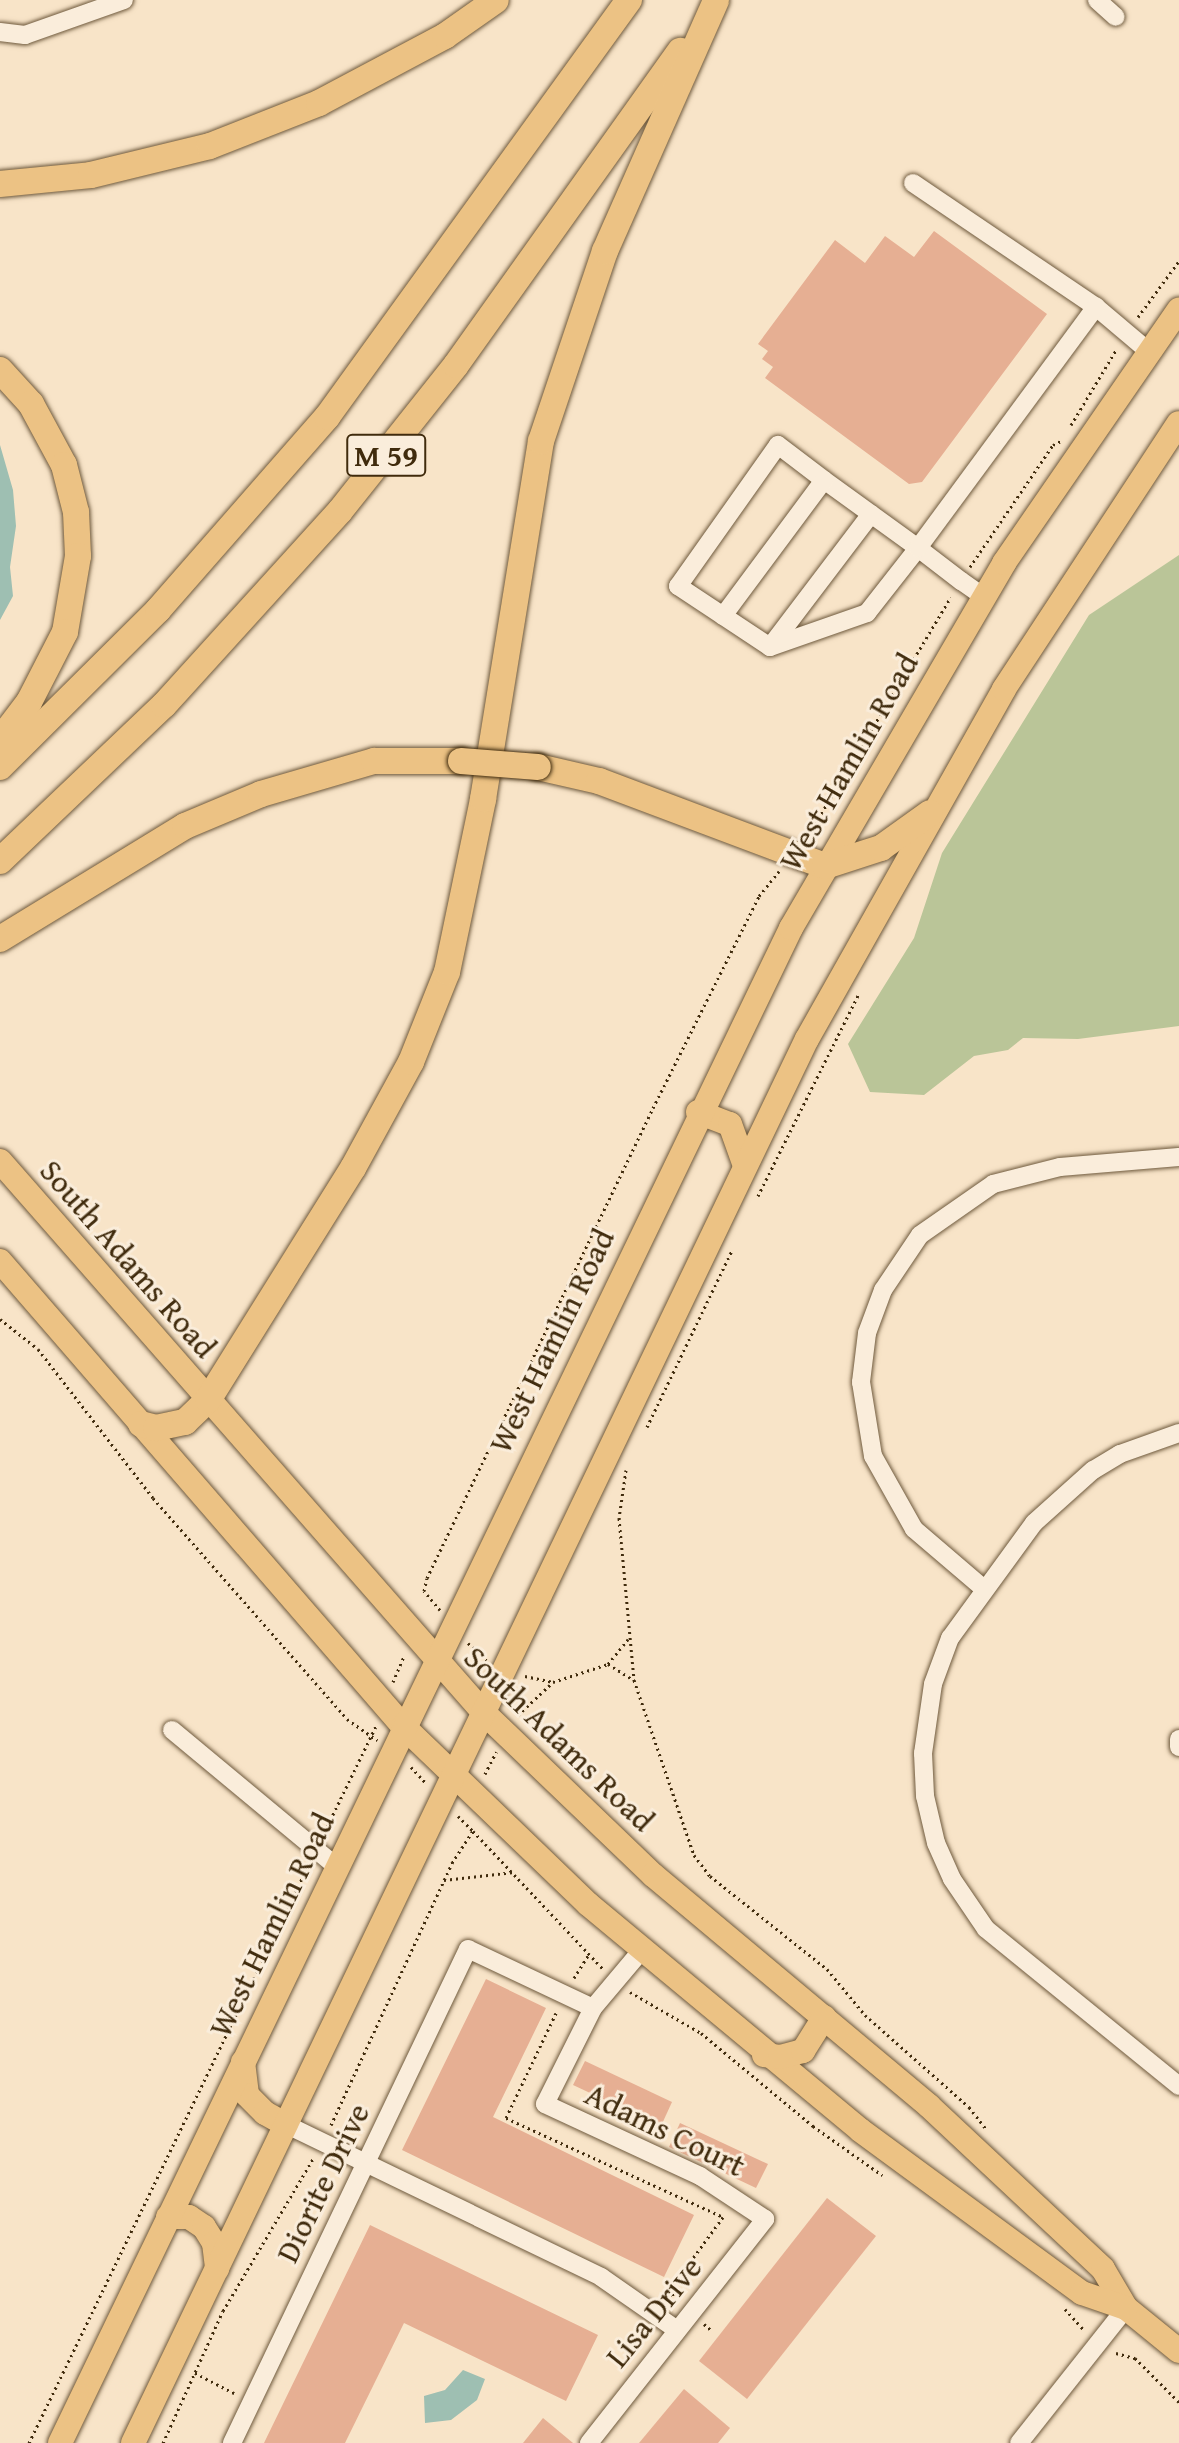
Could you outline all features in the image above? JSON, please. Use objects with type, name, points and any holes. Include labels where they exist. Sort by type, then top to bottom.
[{"type":"highway","points":[[0,184],[91,175],[210,146],[319,103],[445,36],[496,0]]},
{"type":"highway","name":"M 59","points":[[0,767],[158,610],[298,452],[429,282],[629,0]]},
{"type":"highway","points":[[141,1424],[156,1428],[185,1422],[208,1400],[360,1155],[411,1062],[447,972],[483,799],[541,441],[605,251],[716,0]]},
{"type":"highway","name":"M 59","points":[[0,861],[164,705],[350,499],[481,332],[716,0]]},
{"type":"highway","points":[[0,370],[31,404],[64,465],[76,512],[78,556],[65,632],[35,691],[0,740]]},
{"type":"highway","points":[[0,939],[185,826],[261,794],[374,761],[461,761],[538,767],[599,781],[825,866],[881,848],[930,813]]},
{"type":"main road","name":"West Hamlin Road","points":[[60,2443],[698,1112],[825,866],[984,597],[1179,309]]},
{"type":"main road","points":[[133,2443],[745,1166],[930,813],[1045,624],[1179,423]]},
{"type":"main road","points":[[698,1112],[730,1124],[745,1166]]},
{"type":"main road","name":"South Adams Road","points":[[0,1161],[435,1662],[483,1712],[653,1875],[929,2106],[1103,2269],[1126,2308]]},
{"type":"main road","name":"South Adams Road","points":[[0,1261],[403,1726],[452,1776],[641,1951],[764,2055],[1082,2293],[1126,2308],[1179,2351]]},
{"type":"main road","points":[[764,2055],[803,2051],[824,2017]]},
{"type":"main road","points":[[243,2059],[247,2095],[265,2113],[285,2124]]},
{"type":"main road","points":[[168,2217],[189,2217],[204,2227],[214,2243],[217,2269]]},
{"type":"street","points":[[0,32],[25,35],[124,0]]},
{"type":"street","points":[[1097,0],[1116,17]]},
{"type":"street","points":[[913,183],[1096,307],[1148,351]]},
{"type":"street","points":[[770,647],[867,613],[1096,307]]},
{"type":"street","points":[[770,647],[678,586],[778,445],[984,597]]},
{"type":"street","points":[[723,616],[824,480]]},
{"type":"street","points":[[770,647],[871,514]]},
{"type":"street","points":[[983,1588],[914,1529],[873,1456],[861,1382],[867,1333],[883,1290],[920,1235],[993,1184],[1060,1167],[1179,1157]]},
{"type":"street","points":[[1179,1433],[1120,1454],[1065,1492],[983,1588],[950,1638],[927,1711],[923,1774],[936,1843],[967,1903],[997,1940],[1179,2086]]},
{"type":"street","points":[[172,1730],[336,1866]]},
{"type":"street","points":[[1179,1739],[1179,1747]]},
{"type":"street","name":"Diorite Drive","points":[[232,2443],[468,1949],[593,2008]]},
{"type":"street","name":"Adams Court","points":[[641,1951],[593,2008],[545,2104],[700,2176],[765,2219]]},
{"type":"street","points":[[285,2124],[601,2277],[677,2330]]},
{"type":"street","name":"Lisa Drive","points":[[589,2443],[765,2219]]},
{"type":"street","points":[[1019,2443],[1126,2308]]},
{"type":"path","points":[[753,1205],[862,989]]},
{"type":"path","points":[[642,1436],[734,1246]]},
{"type":"path","points":[[0,1319],[38,1349],[153,1498],[347,1719],[372,1737],[29,2443]]},
{"type":"path","points":[[629,1463],[621,1484],[619,1518],[634,1680],[702,1867],[827,1969],[865,2015],[969,2107],[988,2132]]},
{"type":"path","points":[[460,1636],[491,1666]]},
{"type":"path","points":[[520,1712],[553,1682],[608,1664],[629,1637]]},
{"type":"path","points":[[389,1691],[407,1648]]},
{"type":"path","points":[[608,1664],[634,1680]]},
{"type":"path","points":[[517,1675],[553,1682]]},
{"type":"path","points":[[479,1784],[499,1745]]},
{"type":"path","points":[[402,1757],[432,1790]]},
{"type":"path","points":[[444,1880],[514,1872]]},
{"type":"green space","points":[[1179,555],[1179,1026],[1078,1039],[1023,1038],[1008,1050],[974,1056],[924,1095],[870,1092],[848,1044],[914,938],[942,853],[1089,615]]},
{"type":"shaded area","points":[[0,445],[13,490],[16,526],[10,567],[13,596],[0,620]]},
{"type":"shaded area","points":[[463,2370],[485,2379],[477,2400],[451,2420],[425,2423],[424,2396],[445,2390]]},
{"type":"building","points":[[934,231],[1047,314],[922,482],[909,484],[765,378],[773,367],[762,359],[768,351],[758,344],[835,240],[865,263],[885,236],[914,257]]},
{"type":"building","points":[[486,1979],[546,2008],[493,2117],[694,2215],[664,2277],[402,2150]]},
{"type":"building","points":[[585,2061],[672,2102],[661,2126],[573,2085]]},
{"type":"building","points":[[680,2123],[768,2164],[756,2188],[669,2147]]},
{"type":"building","points":[[827,2198],[876,2236],[747,2399],[699,2361]]},
{"type":"building","points":[[370,2225],[598,2335],[566,2401],[404,2323],[345,2443],[264,2443]]},
{"type":"building","points":[[684,2389],[730,2428],[718,2443],[639,2443]]},
{"type":"building","points":[[543,2418],[573,2443],[523,2443]]}]
